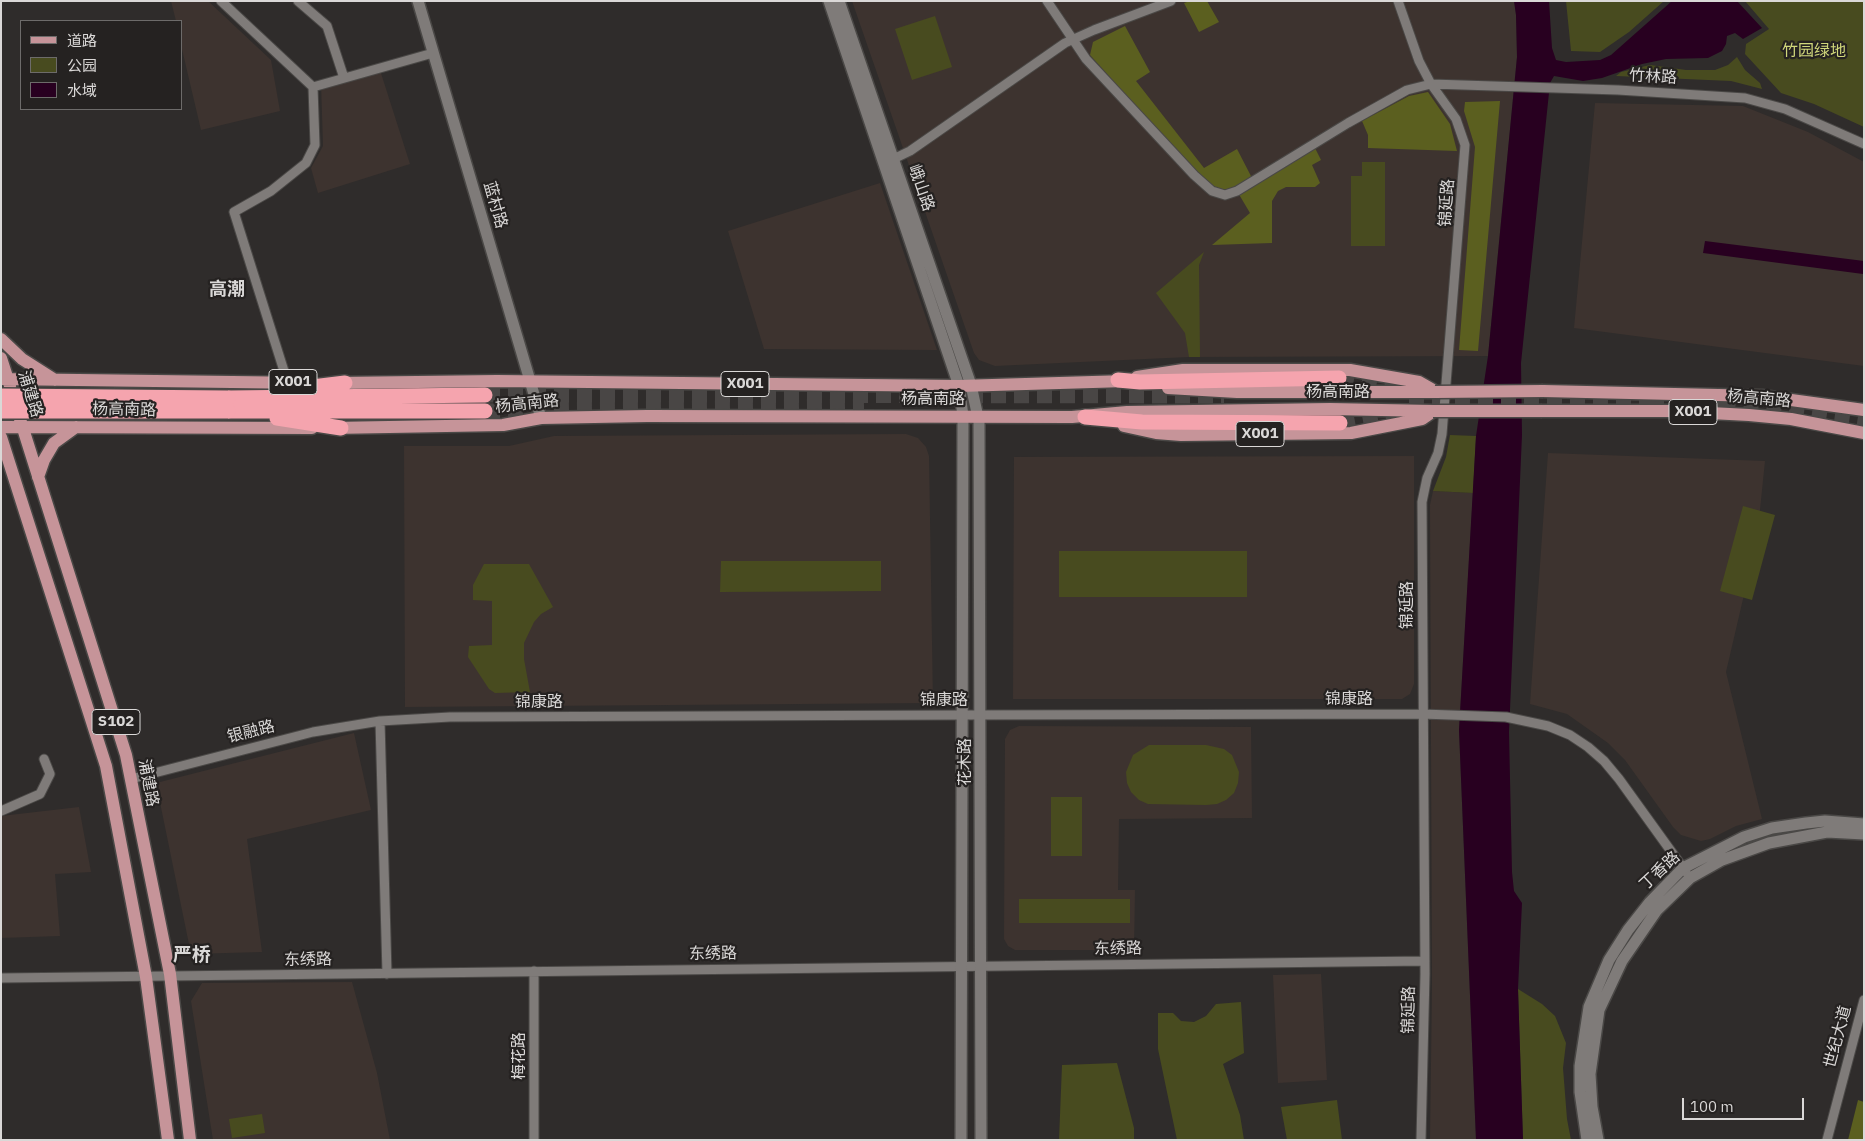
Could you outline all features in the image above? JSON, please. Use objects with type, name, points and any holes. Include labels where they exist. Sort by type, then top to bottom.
[{"type":"highway","points":[[1118,380],[1140,382],[1339,378]]},
{"type":"highway","points":[[228,405],[345,383]]},
{"type":"highway","name":"杨高南路","points":[[1,411],[228,405],[485,395]]},
{"type":"highway","name":"杨高南路","points":[[1,396],[228,405],[485,411]]},
{"type":"highway","points":[[228,405],[341,428]]},
{"type":"highway","points":[[1086,417],[1142,422],[1340,423]]},
{"type":"main road","points":[[1,339],[22,359],[55,380]]},
{"type":"main road","name":"浦建路","points":[[1,358],[5,379],[23,427],[126,755],[170,974],[190,1140]]},
{"type":"main road","name":"X001","points":[[1118,380],[1183,370],[1350,370],[1419,382],[1435,392]]},
{"type":"main road","name":"杨高南路","points":[[5,379],[345,383],[530,382],[965,386],[1118,380],[1158,387],[1238,392],[1543,391],[1762,396],[1864,410]]},
{"type":"main road","name":"杨高南路","points":[[1,428],[341,428],[502,425],[540,418],[647,416],[1086,417],[1127,412],[1330,409],[1671,411],[1791,419],[1864,433]]},
{"type":"main road","name":"X001","points":[[1086,417],[1114,425],[1156,433],[1181,435],[1351,433],[1422,419],[1434,411]]},
{"type":"main road","points":[[38,477],[44,460],[54,443],[76,427]]},
{"type":"main road","name":"S102","points":[[1,437],[106,766],[146,977],[168,1140]]},
{"type":"main road","points":[[1,467],[14,480]]},
{"type":"street","points":[[221,1],[314,87],[315,145],[306,164],[270,191],[234,212],[284,371]]},
{"type":"street","points":[[298,1],[327,26],[344,78]]},
{"type":"street","name":"蓝村路","points":[[418,1],[540,418]]},
{"type":"street","name":"峨山路","points":[[830,1],[889,161],[965,386]]},
{"type":"street","name":"峨山路","points":[[840,1],[889,161]]},
{"type":"street","points":[[1047,1],[1072,40]]},
{"type":"street","points":[[889,161],[910,151],[1072,40],[1171,1]]},
{"type":"street","name":"锦延路","points":[[1398,1],[1419,61],[1430,84],[1461,130],[1465,162],[1442,434],[1438,452],[1427,478],[1422,502],[1425,960],[1421,1140]]},
{"type":"street","name":"竹林路","points":[[1072,40],[1086,59],[1194,175],[1212,190],[1225,195],[1237,191],[1348,123],[1407,90],[1430,84],[1618,90],[1746,98],[1785,109],[1864,144]]},
{"type":"street","points":[[314,87],[433,53]]},
{"type":"street","name":"花木路","points":[[965,386],[978,416],[981,715],[981,1140]]},
{"type":"street","name":"花木路","points":[[961,1140],[963,416],[965,386]]},
{"type":"street","name":"锦康路","points":[[380,721],[460,717],[963,714],[1436,714],[1506,717],[1548,726],[1570,735],[1604,761],[1690,878]]},
{"type":"street","points":[[380,721],[387,974]]},
{"type":"street","name":"银融路","points":[[131,779],[313,732],[380,721]]},
{"type":"street","points":[[1,811],[40,794],[50,774],[44,759]]},
{"type":"street","name":"丁香路","points":[[1587,1140],[1580,1092],[1580,1066],[1589,1007],[1609,960],[1628,930],[1650,902],[1683,868],[1720,848],[1772,828],[1825,821],[1864,824]]},
{"type":"street","name":"丁香路","points":[[1598,1140],[1593,1114],[1590,1074],[1599,1010],[1609,985],[1622,961],[1652,918],[1690,878],[1722,860],[1769,843],[1827,832],[1864,834]]},
{"type":"street","name":"东绣路","points":[[1,978],[129,975],[146,977],[170,974],[387,974],[1425,960]]},
{"type":"street","name":"梅花路","points":[[534,972],[534,1140]]},
{"type":"street","name":"世纪大道","points":[[1827,1140],[1864,1000]]},
{"type":"shaded area","points":[[171,1],[208,1],[271,60],[280,111],[201,130],[182,49],[182,20],[176,20]]},
{"type":"shaded area","points":[[852,1],[1514,1],[1517,57],[1488,356],[1189,357],[995,366],[979,360],[974,353]]},
{"type":"shaded area","points":[[380,70],[410,164],[318,193],[311,168],[323,146],[321,83]]},
{"type":"shaded area","points":[[1595,103],[1743,106],[1808,132],[1864,162],[1864,366],[1574,328]]},
{"type":"shaded area","points":[[880,183],[937,350],[764,349],[728,231]]},
{"type":"shaded area","points":[[906,434],[918,438],[926,447],[929,456],[933,703],[405,707],[404,446],[509,446],[554,436]]},
{"type":"shaded area","points":[[1548,453],[1765,461],[1757,539],[1726,672],[1762,819],[1736,826],[1710,839],[1701,841],[1681,835],[1673,827],[1625,760],[1608,743],[1567,714],[1530,704]]},
{"type":"shaded area","points":[[1414,456],[1414,684],[1410,694],[1402,699],[1013,699],[1014,457]]},
{"type":"shaded area","points":[[1433,491],[1473,493],[1459,730],[1476,1140],[1430,1140],[1432,985],[1430,505]]},
{"type":"shaded area","points":[[1019,726],[1251,727],[1252,818],[1119,819],[1118,890],[1135,890],[1134,950],[1015,950],[1008,946],[1004,939],[1005,739],[1010,730]]},
{"type":"shaded area","points":[[354,733],[371,810],[247,839],[262,952],[191,954],[156,783]]},
{"type":"shaded area","points":[[79,807],[91,872],[55,874],[60,936],[1,938],[1,816]]},
{"type":"shaded area","points":[[1321,974],[1327,1080],[1278,1083],[1273,975]]},
{"type":"shaded area","points":[[352,982],[377,1073],[390,1140],[213,1140],[191,1001],[202,983]]},
{"type":"green space","points":[[1207,1],[1219,22],[1199,32],[1184,3]]},
{"type":"green space","points":[[1566,1],[1664,1],[1629,32],[1600,52],[1571,51]]},
{"type":"green space","name":"竹园绿地","points":[[1745,1],[1864,1],[1864,127],[1814,104],[1781,93],[1745,54],[1746,44],[1769,29]]},
{"type":"green space","points":[[935,16],[952,67],[912,80],[895,29]]},
{"type":"green space","points":[[1125,26],[1150,72],[1136,81],[1204,168],[1237,149],[1252,178],[1229,190],[1214,188],[1188,164],[1090,55],[1093,42]]},
{"type":"green space","points":[[1737,57],[1745,70],[1760,83],[1762,89],[1731,81],[1616,76],[1621,72],[1650,65],[1686,70],[1715,70],[1728,65]]},
{"type":"green space","points":[[1428,92],[1450,124],[1457,151],[1368,148],[1368,135],[1362,121],[1409,96]]},
{"type":"green space","points":[[1500,101],[1478,351],[1459,350],[1475,147],[1464,111],[1465,102]]},
{"type":"green space","points":[[1313,144],[1321,160],[1312,165],[1320,183],[1315,187],[1286,187],[1278,191],[1272,201],[1272,243],[1212,245],[1250,213],[1237,191]]},
{"type":"green space","points":[[1362,162],[1385,162],[1385,246],[1351,246],[1351,176],[1362,176]]},
{"type":"green space","points":[[1204,252],[1199,265],[1200,357],[1189,357],[1185,333],[1156,293]]},
{"type":"green space","points":[[1450,435],[1476,436],[1473,493],[1433,491],[1446,457]]},
{"type":"green space","points":[[1743,506],[1775,515],[1752,600],[1720,591]]},
{"type":"green space","points":[[1059,551],[1247,551],[1247,597],[1059,597]]},
{"type":"green space","points":[[721,561],[881,561],[881,591],[720,592]]},
{"type":"green space","points":[[484,564],[529,564],[553,607],[541,614],[534,622],[524,643],[524,659],[530,692],[495,693],[489,689],[468,657],[469,646],[492,645],[492,601],[473,600],[473,585]]},
{"type":"green space","points":[[1149,745],[1206,745],[1224,749],[1232,755],[1239,772],[1238,783],[1234,793],[1226,800],[1217,804],[1206,805],[1148,804],[1139,800],[1131,792],[1127,783],[1126,772],[1133,755]]},
{"type":"green space","points":[[1051,797],[1082,797],[1082,856],[1051,856]]},
{"type":"green space","points":[[1019,899],[1130,899],[1130,923],[1019,923]]},
{"type":"green space","points":[[1518,989],[1542,1004],[1555,1016],[1566,1043],[1563,1068],[1567,1119],[1571,1140],[1523,1140]]},
{"type":"green space","points":[[1241,1002],[1244,1053],[1223,1064],[1240,1115],[1244,1140],[1177,1140],[1158,1049],[1158,1013],[1173,1013],[1181,1021],[1194,1022],[1206,1016],[1216,1004]]},
{"type":"green space","points":[[1117,1063],[1134,1128],[1134,1140],[1059,1140],[1062,1065]]},
{"type":"green space","points":[[1337,1100],[1342,1140],[1287,1140],[1281,1107]]},
{"type":"green space","points":[[1858,1100],[1864,1102],[1864,1140],[1848,1140]]},
{"type":"green space","points":[[262,1114],[265,1133],[232,1138],[229,1119]]},
{"type":"water","points":[[1514,1],[1549,1],[1552,48],[1556,60],[1566,62],[1600,60],[1611,55],[1672,1],[1737,1],[1762,28],[1743,39],[1735,33],[1727,36],[1726,44],[1722,51],[1708,58],[1666,59],[1642,64],[1602,78],[1583,81],[1554,76],[1550,83],[1521,363],[1522,435],[1509,732],[1512,872],[1514,891],[1522,903],[1518,989],[1523,1140],[1476,1140],[1459,730],[1476,436],[1488,356],[1517,57]]},
{"type":"water","points":[[1705,241],[1864,261],[1863,274],[1703,253]]},
{"type":"tunnel","points":[[1339,378],[1393,390]]},
{"type":"tunnel","points":[[485,395],[1224,396]]},
{"type":"tunnel","points":[[1409,398],[1658,400]]},
{"type":"tunnel","points":[[1721,400],[1785,406],[1864,418]]},
{"type":"tunnel","points":[[1649,402],[1731,405]]},
{"type":"tunnel","points":[[485,411],[864,406]]},
{"type":"tunnel","points":[[1340,423],[1396,412]]},
{"type":"district","name":"高潮","points":[[227,290]]},
{"type":"district","name":"严桥","points":[[192,956]]}]
